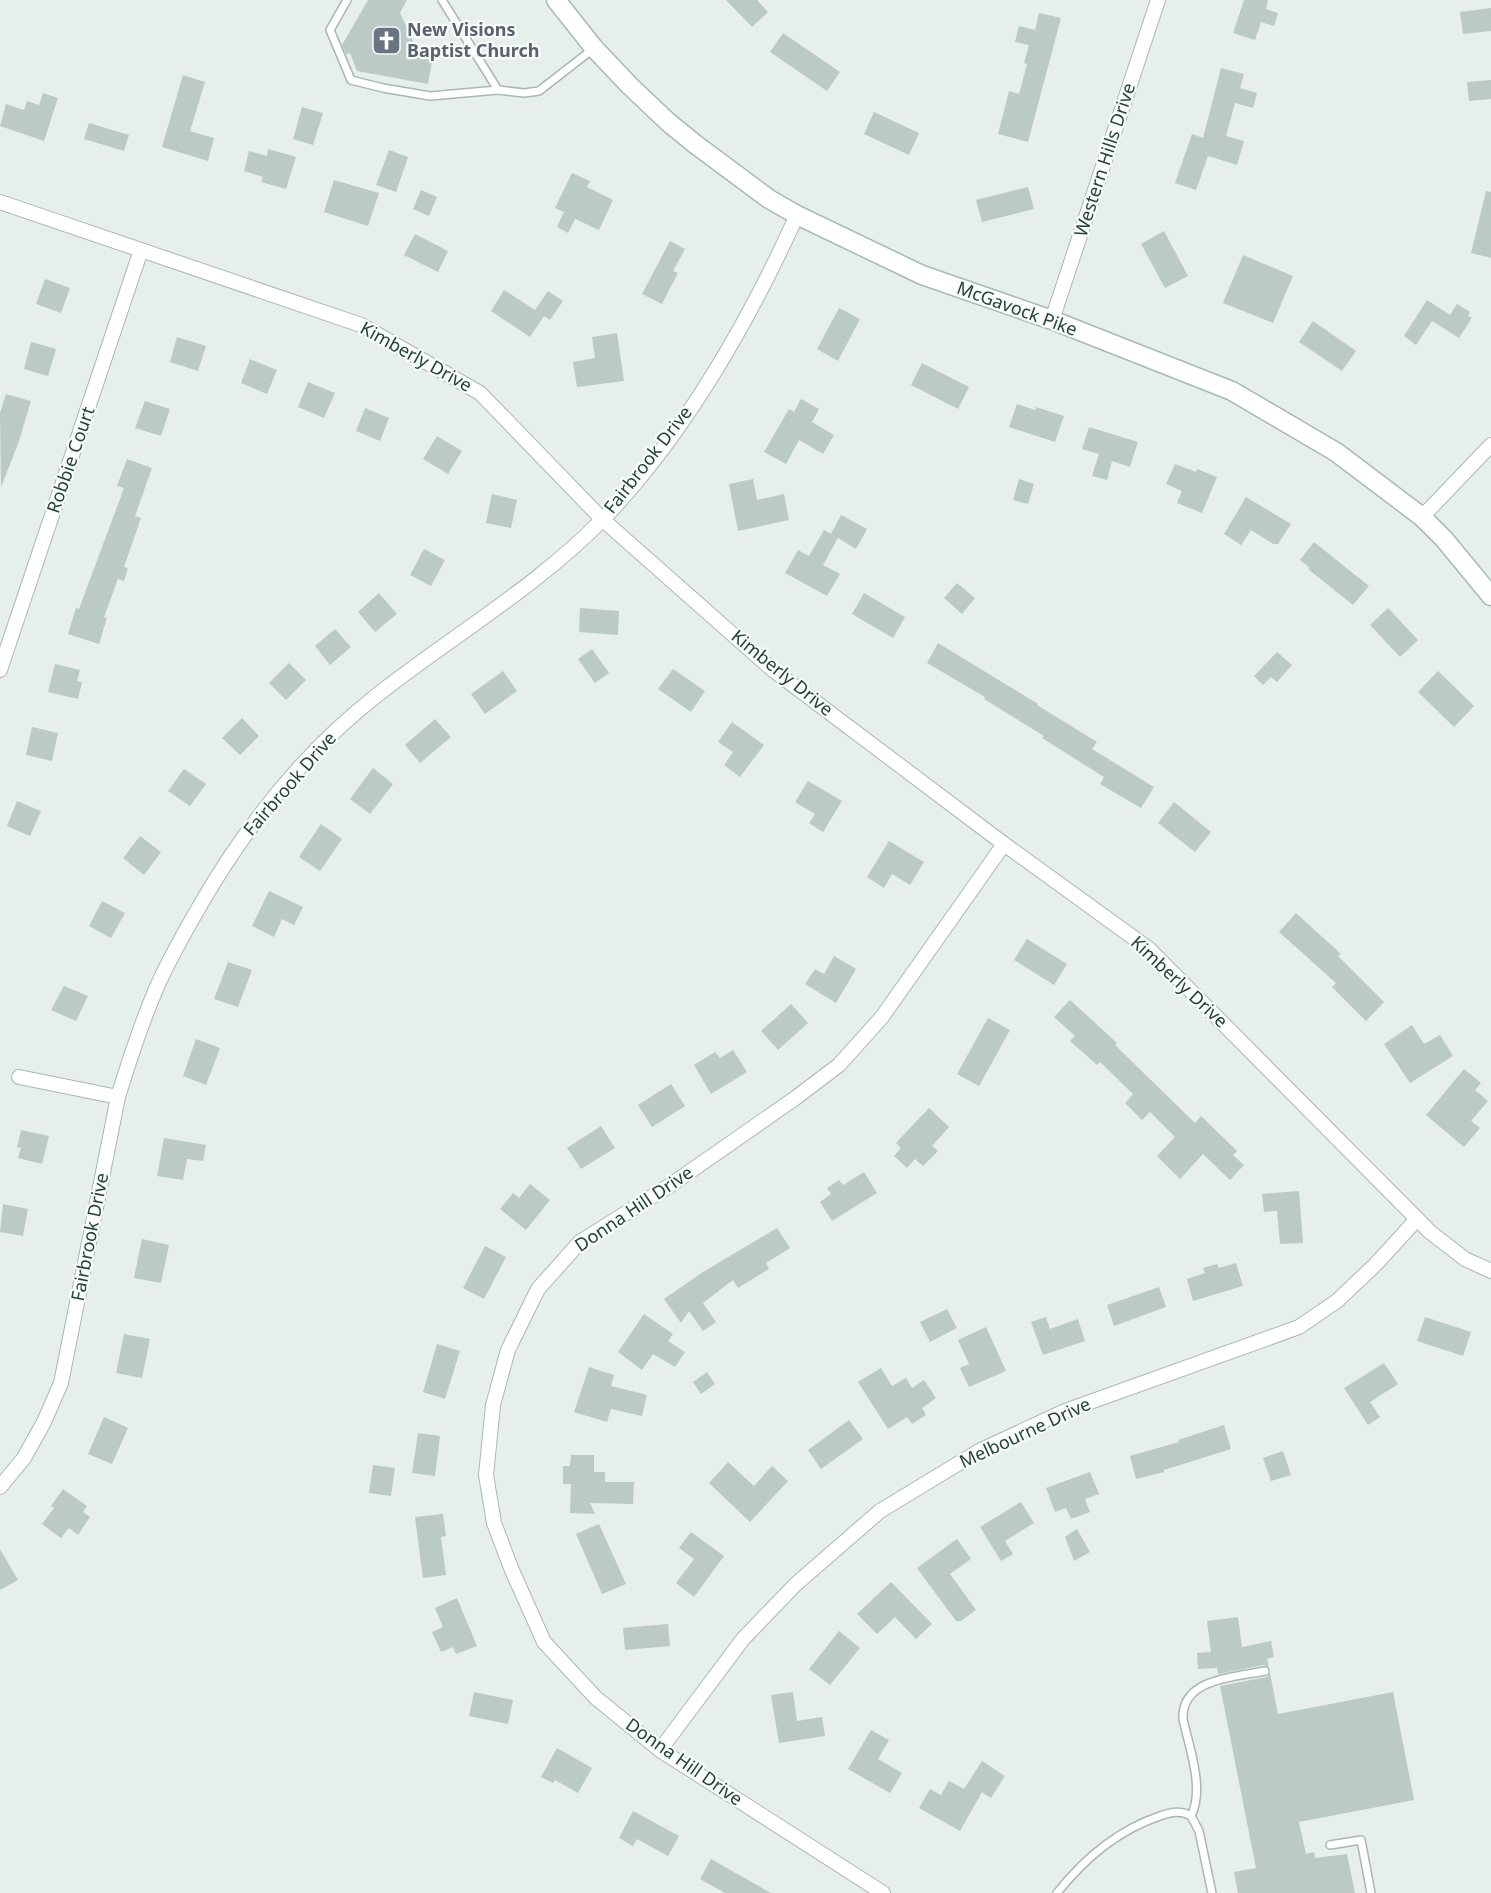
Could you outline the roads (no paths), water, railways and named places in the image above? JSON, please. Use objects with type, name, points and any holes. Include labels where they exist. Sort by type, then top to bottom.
[{"type":"main road","name":"McGavock Pike","points":[[556,0],[594,48],[638,93],[695,144],[742,180],[797,215],[922,275],[1052,320],[1232,391],[1336,452],[1422,517],[1444,539],[1491,596]]},
{"type":"street","name":"Western Hills Drive","points":[[1052,320],[1158,0]]},
{"type":"street","name":"Kimberly Drive","points":[[0,202],[361,325],[480,393],[602,519],[773,670],[1004,844],[1149,949],[1417,1219],[1465,1259],[1491,1271]]},
{"type":"street","name":"Fairbrook Drive","points":[[0,1487],[24,1458],[44,1422],[61,1383],[118,1097],[155,990],[176,946],[223,866],[274,797],[302,764],[351,717],[416,666],[512,598],[602,519],[625,495],[702,389],[760,292],[797,215]]},
{"type":"street","name":"Robbie Court","points":[[0,670],[141,250]]},
{"type":"street","points":[[1422,517],[1491,445]]},
{"type":"street","name":"Donna Hill Drive","points":[[883,1893],[660,1750],[596,1698],[544,1642],[494,1523],[486,1475],[493,1405],[508,1350],[538,1289],[580,1242],[672,1184],[839,1065],[882,1017],[1004,844]]},
{"type":"street","points":[[19,1077],[118,1097]]},
{"type":"street","name":"Melbourne Drive","points":[[660,1750],[743,1639],[796,1584],[880,1511],[979,1450],[1065,1411],[1299,1327],[1337,1301],[1376,1264],[1417,1219]]},
{"type":"lane","points":[[347,0],[330,30],[351,80],[383,88],[430,96],[498,90],[524,93],[539,91],[594,48]]},
{"type":"lane","points":[[442,0],[498,90]]},
{"type":"lane","points":[[1191,1816],[1196,1803],[1197,1787],[1183,1719],[1185,1704],[1195,1692],[1208,1683],[1265,1671]]},
{"type":"lane","points":[[1056,1893],[1089,1858],[1128,1830],[1164,1815],[1182,1812],[1191,1816],[1199,1831],[1212,1893]]},
{"type":"lane","points":[[1330,1845],[1361,1839],[1371,1893]]},
{"type":"place","name":"New Visions Baptist Church","points":[[386,40]]}]
